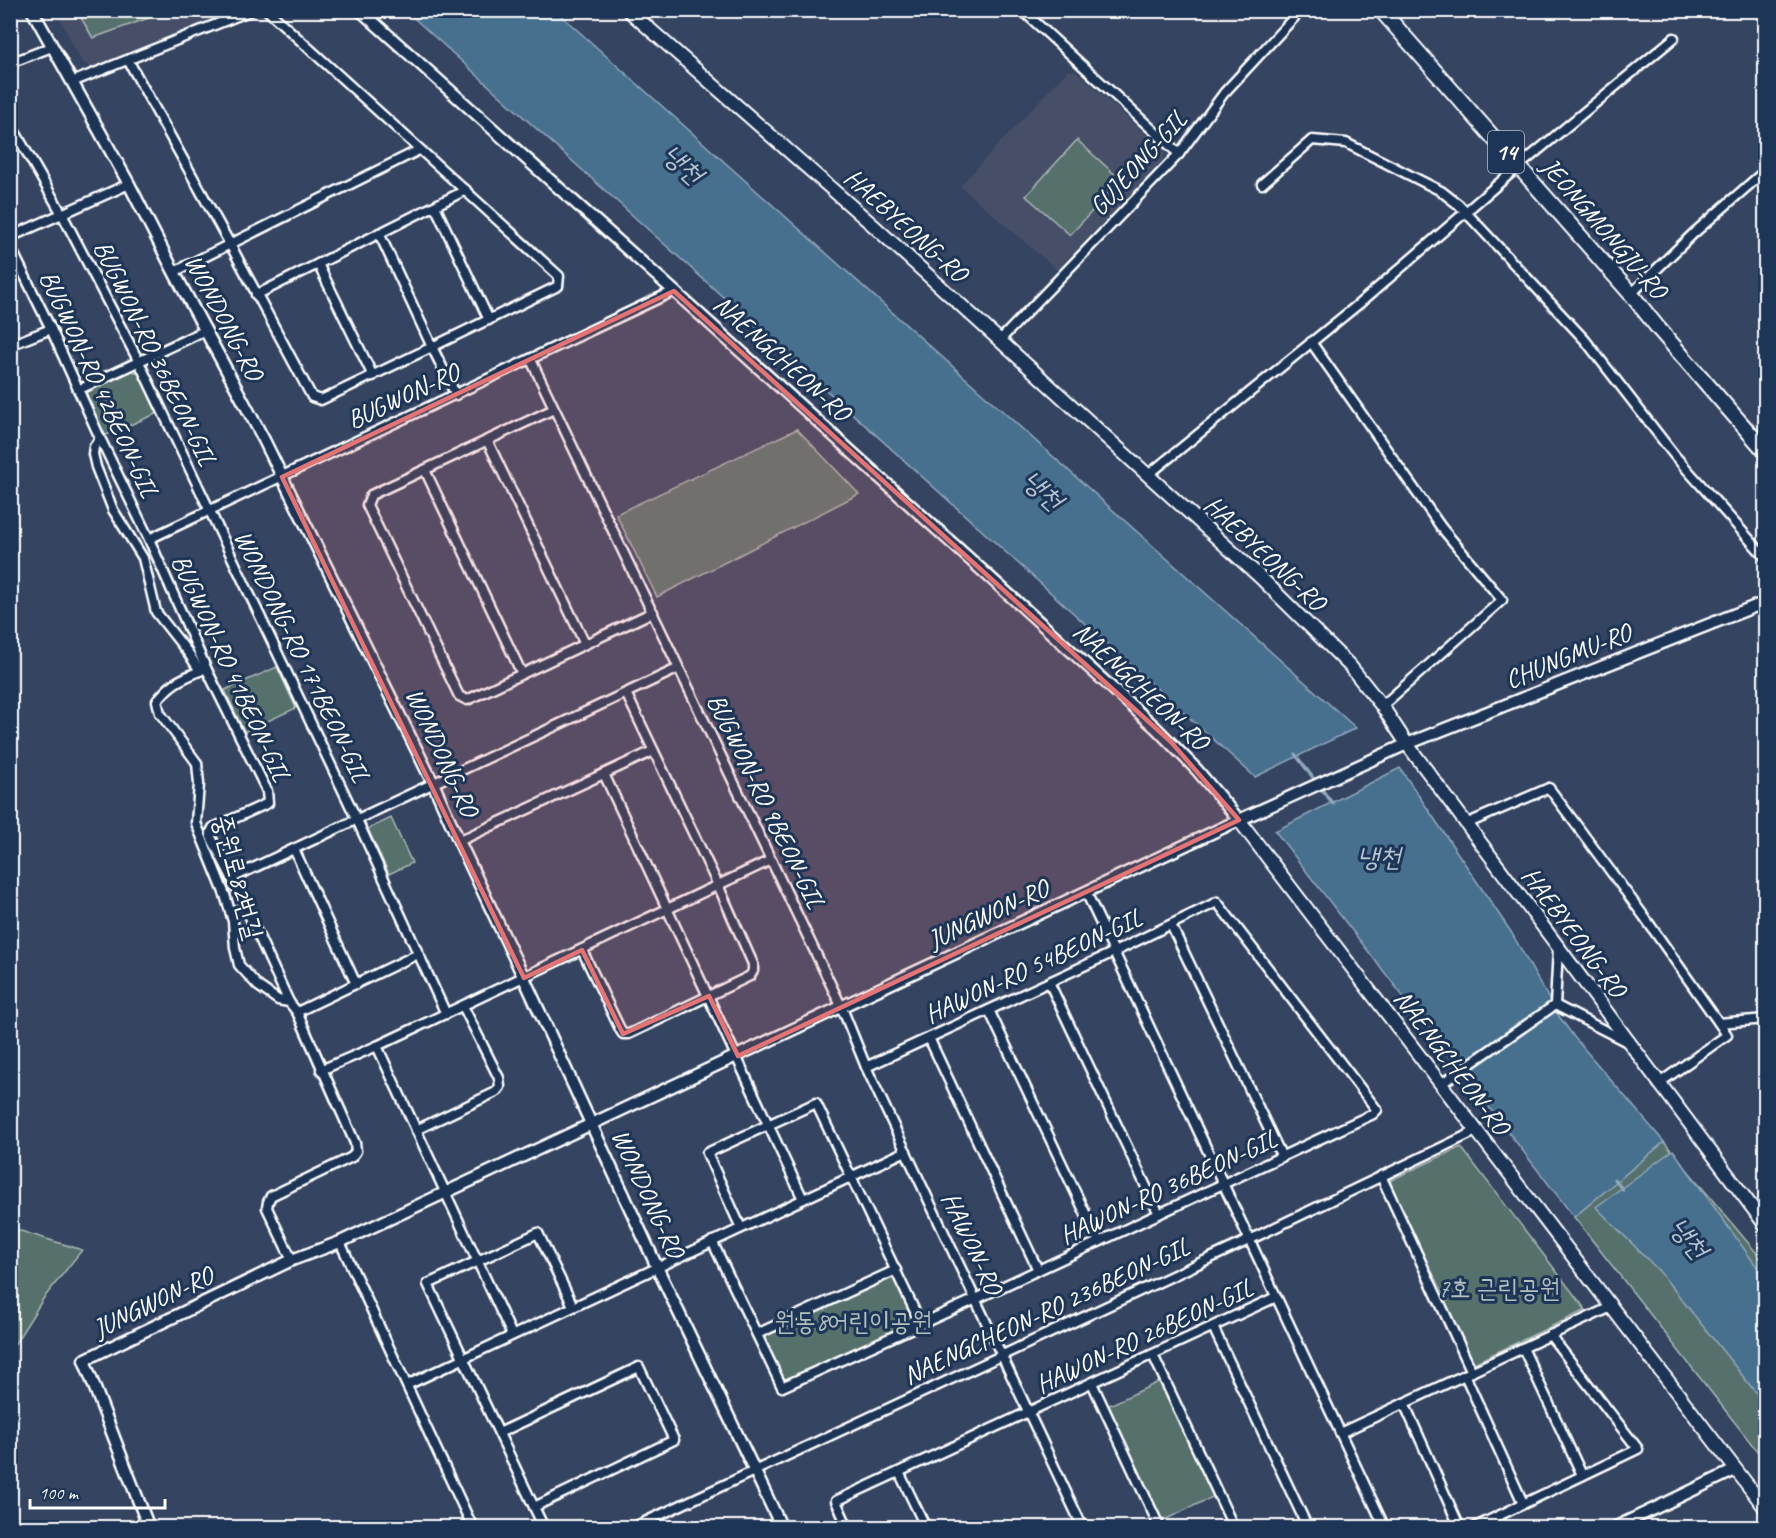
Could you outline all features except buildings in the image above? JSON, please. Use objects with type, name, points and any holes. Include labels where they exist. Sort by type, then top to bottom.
[{"type":"main road","name":"HAEBYEONG-RO","points":[[628,10],[1000,340],[1260,577],[1350,666],[1382,706],[1407,744],[1658,1084],[1766,1226]]},
{"type":"main road","name":"JEONGMONGJU-RO","points":[[1381,10],[1631,294],[1766,452]]},
{"type":"main road","name":"NAENGCHEON-RO","points":[[1239,820],[1766,1509]]},
{"type":"street","name":"WONDONG-RO","points":[[33,10],[129,184],[282,477],[433,783],[657,1267],[782,1527]]},
{"type":"street","points":[[72,82],[252,10]]},
{"type":"street","points":[[128,60],[312,397],[321,400],[558,286],[559,276],[267,10]]},
{"type":"street","name":"NAENGCHEON-RO","points":[[360,10],[1171,742],[1239,820]]},
{"type":"street","points":[[1022,10],[1179,153]]},
{"type":"street","name":"GUJEONG-GIL","points":[[1000,340],[1179,153],[1224,93],[1301,10]]},
{"type":"street","points":[[1148,475],[1360,303],[1519,166],[1674,38]]},
{"type":"street","points":[[10,63],[52,47]]},
{"type":"street","name":"BUGWON-RO 36BEON-GIL","points":[[10,123],[62,214],[139,362],[209,511]]},
{"type":"street","points":[[1262,184],[1312,140],[1346,143],[1441,191],[1465,212],[1585,340],[1675,456],[1766,558]]},
{"type":"street","points":[[174,272],[419,150]]},
{"type":"street","points":[[1631,294],[1694,233],[1766,170]]},
{"type":"street","points":[[10,237],[129,184]]},
{"type":"street","points":[[256,295],[466,190]]},
{"type":"street","points":[[435,206],[489,320]]},
{"type":"street","points":[[379,234],[456,395]]},
{"type":"street","name":"BUGWON-RO 42BEON-GIL","points":[[10,246],[149,539]]},
{"type":"street","points":[[318,264],[373,376]]},
{"type":"street","name":"BUGWON-RO","points":[[149,539],[674,291]]},
{"type":"street","points":[[10,345],[51,329]]},
{"type":"street","points":[[78,390],[206,330]]},
{"type":"street","points":[[1311,342],[1441,527],[1502,600],[1382,706]]},
{"type":"street","name":"BUGWON-RO 9BEON-GIL","points":[[531,360],[842,1008]]},
{"type":"street","points":[[554,409],[371,495],[367,505],[459,696],[467,700],[653,612]]},
{"type":"street","points":[[100,438],[94,447],[93,454],[96,467],[113,510],[142,558],[156,612],[203,670]]},
{"type":"street","points":[[487,440],[585,644]]},
{"type":"street","points":[[425,470],[522,674]]},
{"type":"street","name":"WONDONG-RO 171BEON-GIL","points":[[209,511],[357,820],[446,1014]]},
{"type":"street","name":"BUGWON-RO 41BEON-GIL","points":[[149,539],[203,670],[269,798],[268,803],[213,828],[211,837],[289,1002],[297,1012],[355,1143],[356,1151],[352,1157],[272,1196],[268,1202],[267,1208],[292,1260]]},
{"type":"street","name":"CHUNGMU-RO","points":[[1257,812],[1407,744],[1766,602]]},
{"type":"street","name":"WONDONG-RO 171BEON-GIL","points":[[232,878],[679,668]]},
{"type":"street","name":"중원로82번길","points":[[203,670],[166,688],[157,700],[160,713],[197,763],[199,784],[196,823],[225,894],[233,921],[239,965],[258,986],[278,1000],[289,1002]]},
{"type":"street","points":[[582,950],[624,1034],[629,1034],[750,976],[753,971],[753,964],[718,885],[626,693]]},
{"type":"street","points":[[459,841],[653,751]]},
{"type":"street","points":[[604,774],[803,1199]]},
{"type":"street","points":[[1466,824],[1549,788],[1727,1035],[1658,1084]]},
{"type":"street","name":"JUNGWON-RO","points":[[149,1527],[84,1360],[292,1260],[340,1242],[1257,812]]},
{"type":"street","points":[[294,849],[356,984]]},
{"type":"street","points":[[321,1070],[524,978],[771,860]]},
{"type":"street","points":[[1086,892],[1385,1527]]},
{"type":"street","name":"HAWON-RO 54BEON-GIL","points":[[866,1067],[1217,902],[1377,1110]]},
{"type":"street","points":[[1171,925],[1282,1157]]},
{"type":"street","points":[[1555,1005],[1558,948]]},
{"type":"street","points":[[297,1012],[418,954]]},
{"type":"street","points":[[1049,982],[1159,1214]]},
{"type":"street","points":[[1441,1084],[1555,1005]]},
{"type":"street","points":[[1555,1005],[1629,1043]]},
{"type":"street","points":[[416,1130],[496,1092],[500,1087],[499,1078],[463,1006]]},
{"type":"street","name":"HAWON-RO","points":[[842,1008],[866,1067],[1083,1527]]},
{"type":"street","points":[[989,1010],[1099,1242]]},
{"type":"street","points":[[1719,1023],[1766,1019]]},
{"type":"street","points":[[928,1038],[1038,1270]]},
{"type":"street","points":[[377,1046],[512,1335]]},
{"type":"street","points":[[741,1228],[707,1153],[816,1103],[921,1324]]},
{"type":"street","name":"HAWON-RO 36BEON-GIL","points":[[757,1334],[782,1387],[1282,1157],[1373,1114],[1377,1110]]},
{"type":"street","name":"NAENGCHEON-RO 236BEON-GIL","points":[[632,1527],[1250,1240],[1476,1131]]},
{"type":"street","points":[[406,1384],[906,1151]]},
{"type":"street","points":[[1381,1176],[1523,1503]]},
{"type":"street","points":[[544,1527],[428,1284],[538,1233],[573,1306]]},
{"type":"street","points":[[712,1241],[757,1334],[896,1270]]},
{"type":"street","points":[[340,1242],[473,1527]]},
{"type":"street","name":"HAWON-RO 26BEON-GIL","points":[[848,1527],[836,1501],[1276,1297]]},
{"type":"street","points":[[1341,1433],[1611,1307]]},
{"type":"street","points":[[1213,1327],[1308,1527]]},
{"type":"street","points":[[1473,1527],[1638,1449],[1550,1335]]},
{"type":"street","points":[[1523,1348],[1582,1475]]},
{"type":"street","points":[[1153,1355],[1234,1527]]},
{"type":"street","points":[[499,1433],[639,1367],[674,1440],[534,1507]]},
{"type":"street","points":[[1092,1383],[1160,1527]]},
{"type":"street","points":[[1404,1403],[1460,1527]]},
{"type":"street","points":[[1614,1527],[1735,1470]]},
{"type":"street","points":[[899,1472],[926,1527]]},
{"type":"highlighted area","points":[[674,291],[1171,742],[1239,820],[738,1056],[709,996],[623,1034],[582,950],[524,978],[282,477]]},
{"type":"shaded area","points":[[56,11],[235,11],[92,68],[81,61]]},
{"type":"shaded area","points":[[1068,70],[1077,72],[1165,152],[1164,159],[1057,270],[960,186]]},
{"type":"green space","points":[[77,10],[168,11],[93,38]]},
{"type":"green space","points":[[1077,140],[1121,180],[1070,235],[1026,196]]},
{"type":"green space","points":[[133,371],[140,374],[158,413],[104,436],[87,397],[88,391]]},
{"type":"green space","points":[[797,429],[859,494],[657,597],[616,514]]},
{"type":"green space","points":[[277,667],[296,708],[244,732],[225,690]]},
{"type":"green space","points":[[391,818],[412,863],[389,874],[368,829]]},
{"type":"green space","points":[[1664,1142],[1765,1263],[1765,1461],[1574,1217]]},
{"type":"green space","name":"7호 근린공원","points":[[1461,1147],[1586,1310],[1474,1363],[1390,1185],[1391,1180]]},
{"type":"green space","points":[[11,1228],[82,1250],[43,1299],[11,1350]]},
{"type":"green space","name":"원동8어린이공원","points":[[892,1274],[912,1316],[910,1323],[790,1380],[782,1378],[764,1334]]},
{"type":"green space","points":[[1165,1379],[1219,1494],[1158,1523],[1103,1408]]},
{"type":"water","points":[[406,11],[556,11],[1356,728],[1255,777]]},
{"type":"water","name":"냉천","points":[[1400,768],[1511,932],[1558,1015],[1574,1037],[1664,1142],[1574,1217],[1275,831]]},
{"type":"water","points":[[1673,1150],[1765,1278],[1765,1404],[1659,1271],[1596,1207]]},
{"type":"waterway","name":"냉천","points":[[1295,754],[1333,804]]},
{"type":"waterway","name":"냉천","points":[[1614,1179],[1623,1190]]}]
